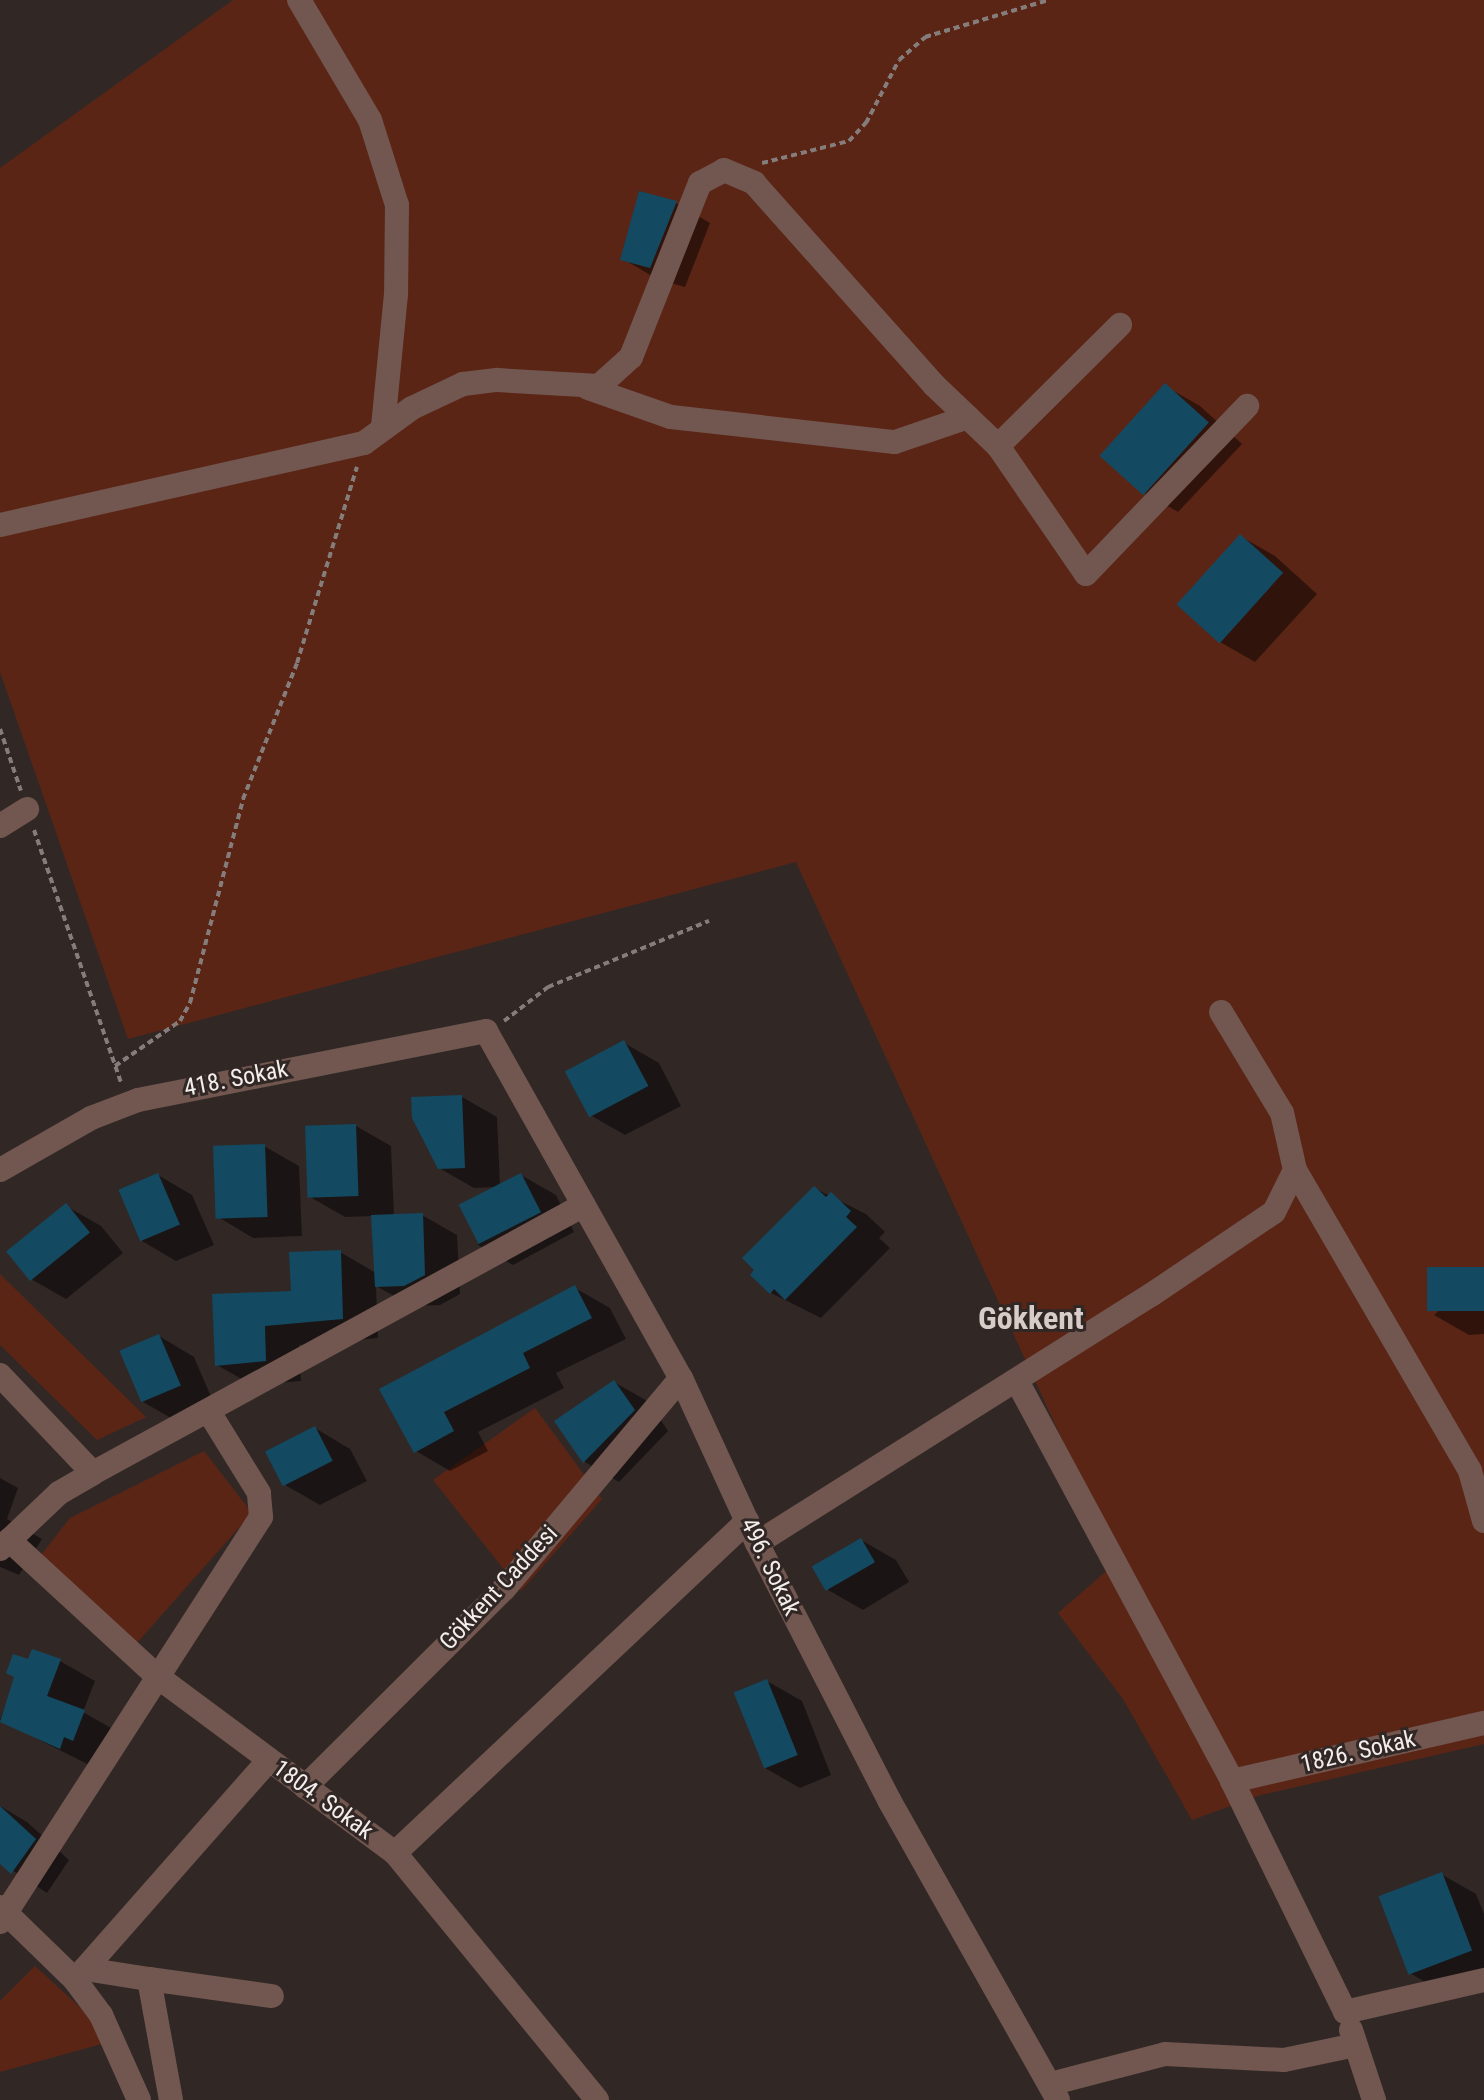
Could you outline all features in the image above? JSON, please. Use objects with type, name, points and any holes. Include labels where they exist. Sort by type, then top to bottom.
[{"type":"street","points":[[299,0],[370,120],[397,205],[396,294],[383,427]]},
{"type":"street","points":[[588,388],[618,374],[631,357],[700,183],[724,170],[754,183],[998,446],[1086,574],[1247,406]]},
{"type":"street","points":[[998,446],[1120,325]]},
{"type":"street","points":[[0,525],[364,443],[383,427],[437,394],[480,380],[588,388],[671,417],[895,442],[968,417]]},
{"type":"street","points":[[0,826],[27,809]]},
{"type":"street","points":[[1221,1012],[1282,1113],[1295,1170],[1470,1471],[1484,1521]]},
{"type":"street","name":"418. Sokak","points":[[0,1170],[91,1118],[138,1100],[486,1031]]},
{"type":"street","name":"496. Sokak","points":[[486,1031],[681,1378],[752,1532],[889,1800],[1054,2092]]},
{"type":"street","points":[[395,1853],[752,1532],[1017,1381],[1274,1212],[1295,1170]]},
{"type":"street","points":[[5,1544],[59,1493],[93,1473],[584,1205]]},
{"type":"street","points":[[0,1375],[93,1473]]},
{"type":"street","name":"Gökkent Caddesi","points":[[305,1787],[504,1589],[681,1378]]},
{"type":"street","points":[[1017,1381],[1232,1781],[1345,2012],[1374,2100]]},
{"type":"street","points":[[139,2100],[80,1974],[3,1914],[261,1517],[259,1493],[209,1412]]},
{"type":"street","name":"1804. Sokak","points":[[5,1544],[158,1677],[395,1853],[589,2097]]},
{"type":"street","name":"1826. Sokak","points":[[1232,1781],[1484,1723]]},
{"type":"street","points":[[80,1974],[269,1760]]},
{"type":"street","points":[[80,1974],[149,1979],[272,1996]]},
{"type":"street","points":[[149,1979],[171,2100]]},
{"type":"street","points":[[1345,2012],[1484,1980]]},
{"type":"street","points":[[1054,2092],[1165,2054],[1284,2060],[1355,2045]]},
{"type":"path","points":[[724,170],[840,146],[866,123],[894,69],[914,45],[938,32],[1048,0]]},
{"type":"path","points":[[0,729],[115,1066],[180,1021],[190,1003],[243,799],[297,663],[364,443]]},
{"type":"path","points":[[486,1031],[548,987],[709,921]]},
{"type":"shaded area","points":[[233,0],[1484,0],[1484,1744],[1261,1795],[1192,1820],[1123,1699],[1058,1613],[1118,1561],[796,862],[128,1039],[0,672],[0,168]]},
{"type":"shaded area","points":[[0,1274],[146,1417],[97,1440],[0,1345]]},
{"type":"shaded area","points":[[535,1408],[602,1499],[521,1591],[433,1480]]},
{"type":"shaded area","points":[[204,1451],[252,1513],[136,1644],[41,1555],[70,1518]]},
{"type":"shaded area","points":[[35,1966],[116,2040],[0,2072],[0,2001]]},
{"type":"building","points":[[639,191],[677,201],[650,268],[620,260]]},
{"type":"building","points":[[1165,383],[1209,422],[1143,495],[1099,456]]},
{"type":"building","points":[[1240,534],[1283,573],[1220,643],[1176,605]]},
{"type":"building","points":[[624,1040],[648,1086],[589,1117],[565,1071]]},
{"type":"building","points":[[462,1095],[465,1168],[438,1169],[412,1118],[411,1097]]},
{"type":"building","points":[[356,1124],[359,1196],[308,1198],[305,1126]]},
{"type":"building","points":[[265,1144],[268,1217],[216,1219],[213,1146]]},
{"type":"building","points":[[158,1173],[180,1225],[140,1241],[118,1190]]},
{"type":"building","points":[[521,1173],[541,1212],[479,1244],[459,1205]]},
{"type":"building","points":[[814,1186],[826,1197],[831,1192],[851,1211],[846,1217],[857,1227],[785,1300],[774,1289],[770,1294],[750,1275],[754,1270],[742,1258]]},
{"type":"building","points":[[66,1203],[90,1233],[30,1281],[6,1251]]},
{"type":"building","points":[[423,1213],[425,1275],[404,1286],[375,1287],[371,1215]]},
{"type":"building","points":[[341,1250],[343,1319],[265,1326],[266,1361],[215,1366],[212,1294],[291,1291],[289,1252]]},
{"type":"building","points":[[1427,1267],[1484,1267],[1484,1311],[1427,1311]]},
{"type":"building","points":[[575,1285],[592,1318],[523,1353],[530,1368],[444,1412],[454,1431],[414,1453],[379,1389]]},
{"type":"building","points":[[159,1334],[181,1386],[141,1402],[119,1351]]},
{"type":"building","points":[[614,1380],[635,1410],[583,1463],[554,1421]]},
{"type":"building","points":[[315,1426],[333,1461],[283,1486],[265,1451]]},
{"type":"building","points":[[861,1538],[875,1562],[826,1591],[812,1566]]},
{"type":"building","points":[[32,1649],[61,1659],[47,1696],[85,1710],[73,1741],[64,1737],[60,1749],[0,1722],[14,1677],[6,1673],[13,1654],[28,1659]]},
{"type":"building","points":[[767,1679],[798,1755],[764,1769],[734,1692]]},
{"type":"building","points":[[0,1806],[36,1839],[11,1874],[0,1864]]},
{"type":"building","points":[[1442,1872],[1472,1950],[1409,1975],[1379,1896]]},
{"type":"district","name":"Gökkent","points":[[1031,1318]]}]
